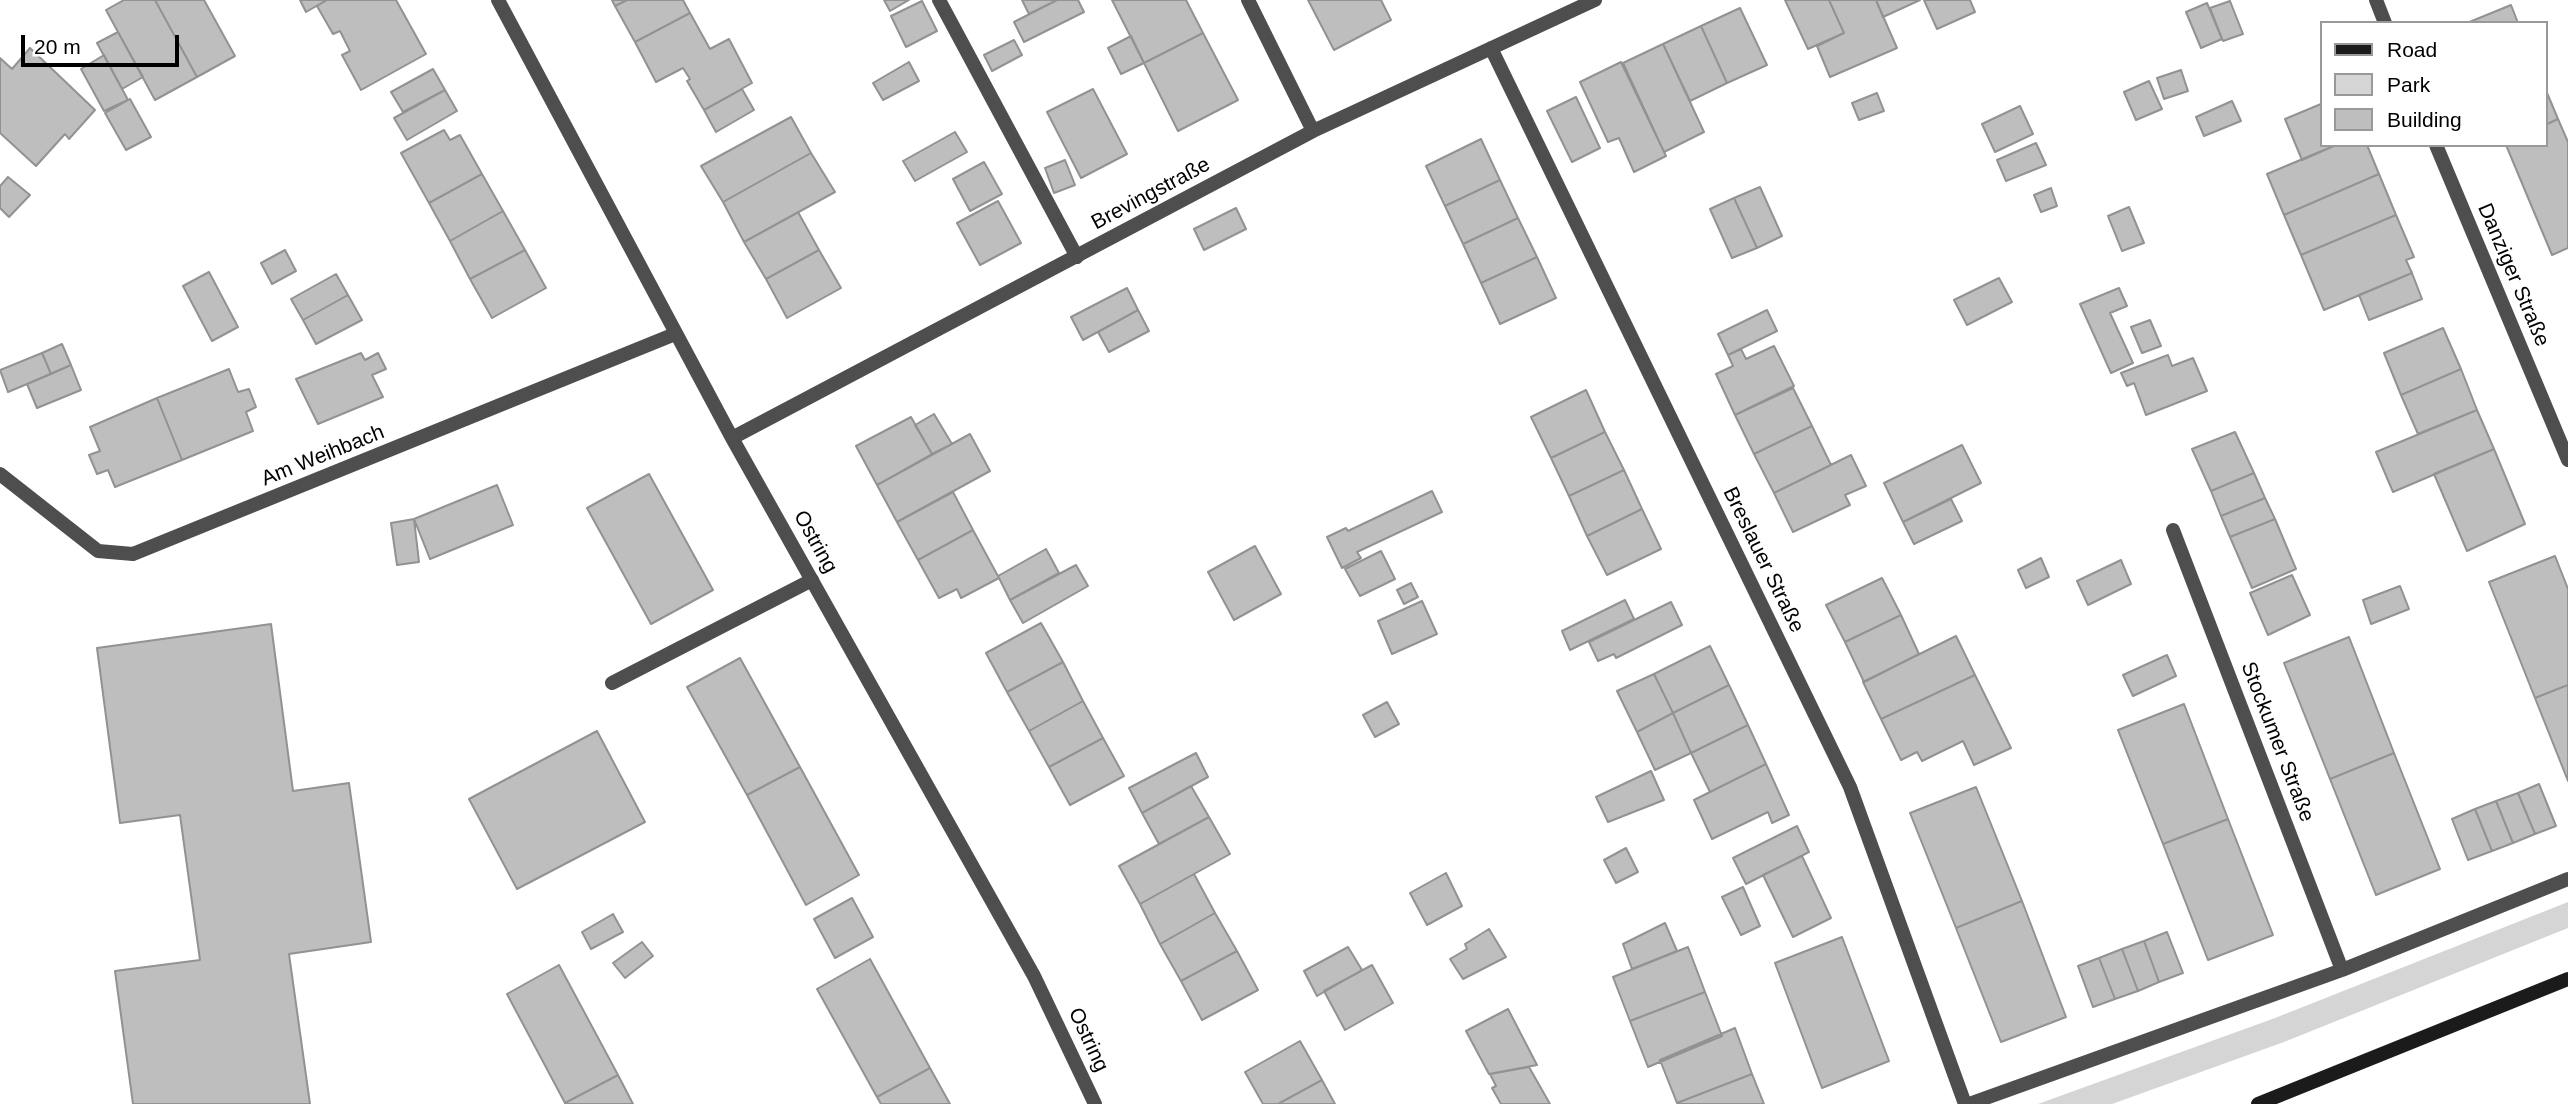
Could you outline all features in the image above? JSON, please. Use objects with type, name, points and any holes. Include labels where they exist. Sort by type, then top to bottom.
[{"type":"main road","points":[[2258,1104],[2568,979]]},
{"type":"street","name":"Ostring","points":[[498,0],[732,438],[1034,976],[1095,1104]]},
{"type":"street","points":[[939,0],[1077,257]]},
{"type":"street","points":[[1248,0],[1313,131]]},
{"type":"street","name":"Brevingstraße","points":[[732,438],[1313,131],[1595,0]]},
{"type":"street","points":[[2376,0],[2384,21]]},
{"type":"street","name":"Breslauer Straße","points":[[1491,48],[1850,787],[1967,1104]]},
{"type":"street","name":"Danziger Straße","points":[[2437,147],[2568,460]]},
{"type":"street","name":"Am Weihbach","points":[[0,474],[98,551],[133,554],[675,334]]},
{"type":"street","name":"Stockumer Straße","points":[[2173,530],[2342,970]]},
{"type":"street","points":[[612,684],[812,580]]},
{"type":"street","points":[[1967,1104],[2342,970],[2568,878]]},
{"type":"green space","points":[[2568,902],[2568,928],[2284,1042],[2112,1104],[2038,1104],[2275,1018]]},
{"type":"building","points":[[124,0],[155,0],[197,77],[155,100],[106,10]]},
{"type":"building","points":[[155,0],[204,0],[235,56],[197,77]]},
{"type":"building","points":[[300,0],[327,0],[306,12]]},
{"type":"building","points":[[327,0],[396,0],[426,54],[361,90],[342,55],[350,51],[340,31],[333,34],[317,6]]},
{"type":"building","points":[[612,0],[627,0],[615,6]]},
{"type":"building","points":[[627,0],[683,0],[690,13],[635,42],[615,6]]},
{"type":"building","points":[[884,0],[909,0],[890,11]]},
{"type":"building","points":[[1022,0],[1057,0],[1029,14]]},
{"type":"building","points":[[1057,0],[1078,0],[1084,12],[1024,42],[1014,22]]},
{"type":"building","points":[[1112,0],[1186,0],[1203,33],[1144,63]]},
{"type":"building","points":[[1308,0],[1381,0],[1391,20],[1334,50]]},
{"type":"building","points":[[1785,0],[1829,0],[1844,33],[1808,49]]},
{"type":"building","points":[[1829,0],[1876,0],[1897,48],[1830,77],[1817,46],[1844,33]]},
{"type":"building","points":[[1876,0],[1920,0],[1883,17]]},
{"type":"building","points":[[1924,0],[1970,0],[1975,12],[1937,29]]},
{"type":"building","points":[[922,1],[937,31],[906,47],[891,16]]},
{"type":"building","points":[[2230,1],[2243,34],[2223,41],[2210,8]]},
{"type":"building","points":[[2207,3],[2222,39],[2201,48],[2186,12]]},
{"type":"building","points":[[2511,5],[2517,21],[2472,21]]},
{"type":"building","points":[[1740,8],[1767,65],[1727,83],[1701,26]]},
{"type":"building","points":[[690,13],[710,49],[729,39],[752,83],[704,110],[687,81],[690,79],[683,68],[656,82],[635,42]]},
{"type":"building","points":[[1701,26],[1727,83],[1690,101],[1663,44]]},
{"type":"building","points":[[118,32],[143,77],[122,89],[97,43]]},
{"type":"building","points":[[1203,33],[1238,100],[1178,131],[1144,63]]},
{"type":"building","points":[[1131,36],[1144,63],[1121,74],[1108,48]]},
{"type":"building","points":[[1014,40],[1022,55],[992,71],[984,55]]},
{"type":"building","points":[[1663,44],[1704,132],[1664,152],[1623,63]]},
{"type":"building","points":[[30,48],[95,110],[69,139],[65,134],[36,166],[0,133],[0,58],[12,69]]},
{"type":"building","points":[[104,55],[128,100],[104,111],[81,69]]},
{"type":"building","points":[[909,62],[919,81],[883,100],[873,83]]},
{"type":"building","points":[[1621,62],[1666,156],[1634,172],[1619,138],[1608,142],[1580,82]]},
{"type":"building","points":[[433,69],[445,90],[403,112],[391,92]]},
{"type":"building","points":[[2181,70],[2188,91],[2164,99],[2157,78]]},
{"type":"building","points":[[2149,81],[2162,109],[2136,120],[2124,92]]},
{"type":"building","points":[[742,89],[754,110],[716,132],[704,110]]},
{"type":"building","points":[[1093,89],[1127,154],[1081,178],[1047,112]]},
{"type":"building","points":[[445,90],[457,111],[407,140],[394,118]]},
{"type":"building","points":[[1877,93],[1884,111],[1859,120],[1852,103]]},
{"type":"building","points":[[2547,93],[2558,119],[2547,124]]},
{"type":"building","points":[[1576,97],[1600,148],[1572,162],[1547,111]]},
{"type":"building","points":[[130,99],[151,137],[126,150],[105,113]]},
{"type":"building","points":[[2232,101],[2241,121],[2204,136],[2196,117]]},
{"type":"building","points":[[2320,104],[2320,147],[2331,147],[2302,160],[2285,119]]},
{"type":"building","points":[[2020,106],[2033,134],[1995,152],[1982,124]]},
{"type":"building","points":[[791,117],[811,153],[723,202],[701,166]]},
{"type":"building","points":[[2558,119],[2568,142],[2568,248],[2552,255],[2507,147],[2547,147],[2547,124]]},
{"type":"building","points":[[444,130],[450,140],[460,135],[482,174],[429,203],[401,153]]},
{"type":"building","points":[[955,132],[967,152],[915,181],[903,161]]},
{"type":"building","points":[[1481,139],[1500,180],[1445,206],[1426,166]]},
{"type":"building","points":[[2036,143],[2046,165],[2006,181],[1997,160]]},
{"type":"building","points":[[2331,147],[2368,147],[2379,174],[2284,215],[2267,174]]},
{"type":"building","points":[[811,153],[835,192],[744,242],[723,202]]},
{"type":"building","points":[[1065,160],[1075,185],[1054,193],[1045,168]]},
{"type":"building","points":[[984,162],[1002,194],[970,211],[953,179]]},
{"type":"building","points":[[482,174],[503,211],[450,241],[429,203]]},
{"type":"building","points":[[2379,174],[2396,215],[2301,255],[2284,215]]},
{"type":"building","points":[[8,177],[30,195],[9,217],[0,208],[0,186]]},
{"type":"building","points":[[1500,180],[1518,218],[1463,244],[1445,206]]},
{"type":"building","points":[[1760,187],[1782,236],[1757,248],[1734,198]]},
{"type":"building","points":[[2051,188],[2057,206],[2041,212],[2034,195]]},
{"type":"building","points":[[1734,198],[1757,248],[1732,258],[1710,209]]},
{"type":"building","points":[[998,201],[1021,243],[980,265],[957,223]]},
{"type":"building","points":[[2129,207],[2144,243],[2122,251],[2108,216]]},
{"type":"building","points":[[1236,208],[1246,229],[1204,250],[1194,229]]},
{"type":"building","points":[[503,211],[525,250],[470,279],[450,241]]},
{"type":"building","points":[[798,212],[819,250],[766,279],[744,242]]},
{"type":"building","points":[[2396,215],[2414,257],[2406,260],[2412,273],[2324,310],[2301,255]]},
{"type":"building","points":[[1518,218],[1537,257],[1481,283],[1463,244]]},
{"type":"building","points":[[285,250],[296,271],[272,284],[261,263]]},
{"type":"building","points":[[525,250],[546,288],[492,318],[470,279]]},
{"type":"building","points":[[819,250],[841,288],[787,318],[766,279]]},
{"type":"building","points":[[1537,257],[1556,298],[1500,324],[1481,283]]},
{"type":"building","points":[[209,272],[238,327],[212,341],[183,286]]},
{"type":"building","points":[[2412,273],[2422,299],[2369,320],[2359,295]]},
{"type":"building","points":[[336,274],[348,295],[303,320],[291,299]]},
{"type":"building","points":[[1999,278],[2012,302],[1967,325],[1954,300]]},
{"type":"building","points":[[1127,288],[1138,310],[1083,340],[1071,317]]},
{"type":"building","points":[[2119,288],[2127,306],[2110,313],[2133,363],[2111,373],[2080,304]]},
{"type":"building","points":[[348,295],[362,320],[316,344],[303,320]]},
{"type":"building","points":[[1138,310],[1149,331],[1109,352],[1098,332]]},
{"type":"building","points":[[1767,310],[1777,331],[1728,355],[1718,334]]},
{"type":"building","points":[[2150,320],[2161,346],[2142,353],[2131,327]]},
{"type":"building","points":[[2443,328],[2461,369],[2401,395],[2384,353]]},
{"type":"building","points":[[62,344],[71,365],[51,374],[42,353]]},
{"type":"building","points":[[1774,346],[1794,386],[1735,415],[1716,374],[1733,366],[1728,355],[1741,349],[1746,359]]},
{"type":"building","points":[[42,353],[51,374],[8,392],[0,370]]},
{"type":"building","points":[[361,353],[365,360],[378,353],[386,369],[372,375],[383,397],[318,424],[296,379]]},
{"type":"building","points":[[2168,355],[2172,366],[2193,358],[2207,391],[2146,415],[2134,383],[2127,386],[2121,373]]},
{"type":"building","points":[[71,365],[81,390],[37,408],[27,384]]},
{"type":"building","points":[[229,369],[238,392],[249,389],[256,407],[246,412],[253,431],[182,460],[157,398]]},
{"type":"building","points":[[2461,369],[2477,410],[2418,434],[2401,395]]},
{"type":"building","points":[[1793,388],[1812,426],[1754,454],[1735,415]]},
{"type":"building","points":[[1586,390],[1605,432],[1551,458],[1531,417]]},
{"type":"building","points":[[157,398],[182,460],[115,487],[108,470],[97,474],[89,455],[100,451],[90,427]]},
{"type":"building","points":[[2477,410],[2494,449],[2393,492],[2376,452]]},
{"type":"building","points":[[934,414],[952,444],[932,454],[915,425]]},
{"type":"building","points":[[911,417],[932,454],[877,485],[856,446]]},
{"type":"building","points":[[1812,426],[1831,465],[1774,493],[1754,454]]},
{"type":"building","points":[[1605,432],[1624,470],[1569,496],[1551,458]]},
{"type":"building","points":[[2235,432],[2254,473],[2211,491],[2192,449]]},
{"type":"building","points":[[970,434],[990,471],[897,522],[877,485]]},
{"type":"building","points":[[1962,445],[1981,483],[1903,522],[1884,483]]},
{"type":"building","points":[[2494,449],[2525,524],[2467,551],[2434,474]]},
{"type":"building","points":[[1851,455],[1866,486],[1845,495],[1850,505],[1793,532],[1774,493]]},
{"type":"building","points":[[1624,470],[1642,509],[1587,536],[1569,496]]},
{"type":"building","points":[[2254,473],[2265,498],[2221,516],[2211,491]]},
{"type":"building","points":[[649,474],[713,590],[651,624],[587,508]]},
{"type":"building","points":[[497,485],[513,525],[430,559],[414,519]]},
{"type":"building","points":[[1432,491],[1442,512],[1357,552],[1361,558],[1342,568],[1327,537],[1346,528],[1348,531]]},
{"type":"building","points":[[953,492],[973,530],[918,560],[897,522]]},
{"type":"building","points":[[2265,498],[2275,519],[2230,537],[2221,516]]},
{"type":"building","points":[[1951,499],[1962,521],[1914,544],[1903,522]]},
{"type":"building","points":[[1642,509],[1661,549],[1607,575],[1587,536]]},
{"type":"building","points":[[414,519],[419,562],[397,565],[391,523]]},
{"type":"building","points":[[2275,519],[2296,569],[2252,588],[2230,537]]},
{"type":"building","points":[[973,530],[999,578],[961,598],[957,589],[939,598],[918,560]]},
{"type":"building","points":[[1255,546],[1281,594],[1234,620],[1208,572]]},
{"type":"building","points":[[1046,549],[1059,573],[1010,600],[998,576]]},
{"type":"building","points":[[1381,551],[1395,579],[1360,596],[1345,569]]},
{"type":"building","points":[[2555,556],[2568,589],[2568,685],[2535,698],[2489,582]]},
{"type":"building","points":[[2041,558],[2049,577],[2026,588],[2018,570]]},
{"type":"building","points":[[2121,560],[2131,584],[2088,605],[2077,581]]},
{"type":"building","points":[[1076,565],[1088,586],[1023,623],[1010,600]]},
{"type":"building","points":[[2292,575],[2310,615],[2268,635],[2250,593]]},
{"type":"building","points":[[1882,578],[1901,615],[1845,642],[1826,605]]},
{"type":"building","points":[[1411,583],[1418,597],[1404,604],[1397,590]]},
{"type":"building","points":[[2400,586],[2409,609],[2371,624],[2363,600]]},
{"type":"building","points":[[1625,600],[1634,619],[1570,650],[1562,631]]},
{"type":"building","points":[[1422,601],[1437,634],[1392,654],[1378,621]]},
{"type":"building","points":[[1671,602],[1682,625],[1616,658],[1614,654],[1598,661],[1589,642]]},
{"type":"building","points":[[1901,615],[1919,654],[1864,682],[1845,642]]},
{"type":"building","points":[[1041,623],[1063,662],[1007,692],[986,653]]},
{"type":"building","points":[[271,624],[293,791],[349,783],[371,942],[289,954],[310,1104],[133,1104],[115,971],[200,960],[180,815],[120,823],[97,648]]},
{"type":"building","points":[[1956,636],[1975,675],[1881,719],[1863,682]]},
{"type":"building","points":[[2349,637],[2394,753],[2330,779],[2284,663]]},
{"type":"building","points":[[1710,646],[1729,685],[1673,713],[1654,674]]},
{"type":"building","points":[[2167,655],[2176,676],[2133,696],[2123,675]]},
{"type":"building","points":[[740,658],[800,767],[747,795],[687,687]]},
{"type":"building","points":[[1063,662],[1083,701],[1029,731],[1007,692]]},
{"type":"building","points":[[1654,674],[1673,713],[1637,732],[1617,691]]},
{"type":"building","points":[[1975,675],[2011,748],[1974,765],[1963,741],[1922,761],[1917,752],[1901,760],[1881,719]]},
{"type":"building","points":[[1729,685],[1748,725],[1691,753],[1673,713]]},
{"type":"building","points":[[2568,685],[2568,781],[2535,698]]},
{"type":"building","points":[[1083,701],[1103,738],[1049,767],[1029,731]]},
{"type":"building","points":[[1387,702],[1399,724],[1375,737],[1363,715]]},
{"type":"building","points":[[2184,704],[2228,819],[2163,844],[2118,730]]},
{"type":"building","points":[[1673,713],[1691,753],[1655,770],[1637,732]]},
{"type":"building","points":[[1748,725],[1766,764],[1710,792],[1691,753]]},
{"type":"building","points":[[597,731],[645,822],[517,889],[469,799]]},
{"type":"building","points":[[1103,738],[1124,776],[1070,805],[1049,767]]},
{"type":"building","points":[[1196,753],[1208,777],[1142,813],[1129,788]]},
{"type":"building","points":[[2394,753],[2440,869],[2376,895],[2330,779]]},
{"type":"building","points":[[1766,764],[1789,815],[1772,823],[1768,812],[1712,839],[1694,800]]},
{"type":"building","points":[[800,767],[859,875],[806,905],[747,795]]},
{"type":"building","points":[[1651,771],[1664,800],[1608,822],[1596,797]]},
{"type":"building","points":[[2539,784],[2556,826],[2535,834],[2518,793]]},
{"type":"building","points":[[1191,786],[1209,817],[1159,844],[1142,813]]},
{"type":"building","points":[[1976,787],[2022,901],[1956,928],[1910,813]]},
{"type":"building","points":[[2518,793],[2535,834],[2513,843],[2496,801]]},
{"type":"building","points":[[2496,801],[2513,843],[2492,851],[2475,809]]},
{"type":"building","points":[[2475,809],[2492,851],[2468,860],[2452,819]]},
{"type":"building","points":[[1209,817],[1230,854],[1140,904],[1119,866]]},
{"type":"building","points":[[2228,819],[2273,935],[2208,960],[2163,844]]},
{"type":"building","points":[[1797,826],[1809,852],[1746,884],[1733,858]]},
{"type":"building","points":[[1626,848],[1638,872],[1616,883],[1604,860]]},
{"type":"building","points":[[1802,856],[1831,918],[1793,937],[1763,875]]},
{"type":"building","points":[[1446,873],[1462,906],[1427,925],[1410,893]]},
{"type":"building","points":[[1194,874],[1215,913],[1160,944],[1140,904]]},
{"type":"building","points":[[1743,887],[1760,926],[1741,935],[1722,897]]},
{"type":"building","points":[[852,898],[873,937],[835,958],[814,919]]},
{"type":"building","points":[[2022,901],[2066,1017],[2001,1042],[1956,928]]},
{"type":"building","points":[[1215,913],[1237,951],[1181,981],[1160,944]]},
{"type":"building","points":[[613,914],[623,932],[591,949],[582,932]]},
{"type":"building","points":[[1665,923],[1677,951],[1632,969],[1623,944]]},
{"type":"building","points":[[1489,929],[1506,957],[1463,979],[1450,959],[1467,949],[1465,944]]},
{"type":"building","points":[[2167,932],[2183,973],[2159,982],[2144,941]]},
{"type":"building","points":[[1842,937],[1889,1061],[1822,1088],[1775,963]]},
{"type":"building","points":[[2144,941],[2159,982],[2138,991],[2122,949]]},
{"type":"building","points":[[642,942],[653,956],[625,978],[613,963]]},
{"type":"building","points":[[1348,947],[1362,970],[1317,996],[1304,971]]},
{"type":"building","points":[[1688,947],[1705,992],[1630,1021],[1613,977]]},
{"type":"building","points":[[2122,949],[2138,991],[2115,999],[2099,958]]},
{"type":"building","points":[[1237,951],[1258,990],[1202,1020],[1181,981]]},
{"type":"building","points":[[2099,958],[2115,999],[2093,1007],[2078,966]]},
{"type":"building","points":[[870,959],[930,1068],[877,1097],[817,989]]},
{"type":"building","points":[[559,965],[618,1075],[565,1103],[507,994]]},
{"type":"building","points":[[1372,965],[1393,1003],[1345,1030],[1324,991]]},
{"type":"building","points":[[1705,992],[1722,1036],[1648,1067],[1630,1021]]},
{"type":"building","points":[[1508,1009],[1537,1065],[1489,1074],[1466,1031]]},
{"type":"building","points":[[1735,1028],[1752,1074],[1677,1103],[1660,1060]]},
{"type":"building","points":[[1300,1041],[1322,1080],[1278,1104],[1263,1104],[1245,1072]]},
{"type":"building","points":[[1529,1067],[1550,1104],[1501,1104],[1492,1088],[1496,1086],[1490,1074]]},
{"type":"building","points":[[930,1068],[950,1104],[881,1104],[877,1097]]},
{"type":"building","points":[[1752,1074],[1764,1104],[1677,1103]]},
{"type":"building","points":[[618,1075],[633,1104],[565,1104],[565,1103]]},
{"type":"building","points":[[1322,1080],[1335,1104],[1278,1104]]}]
